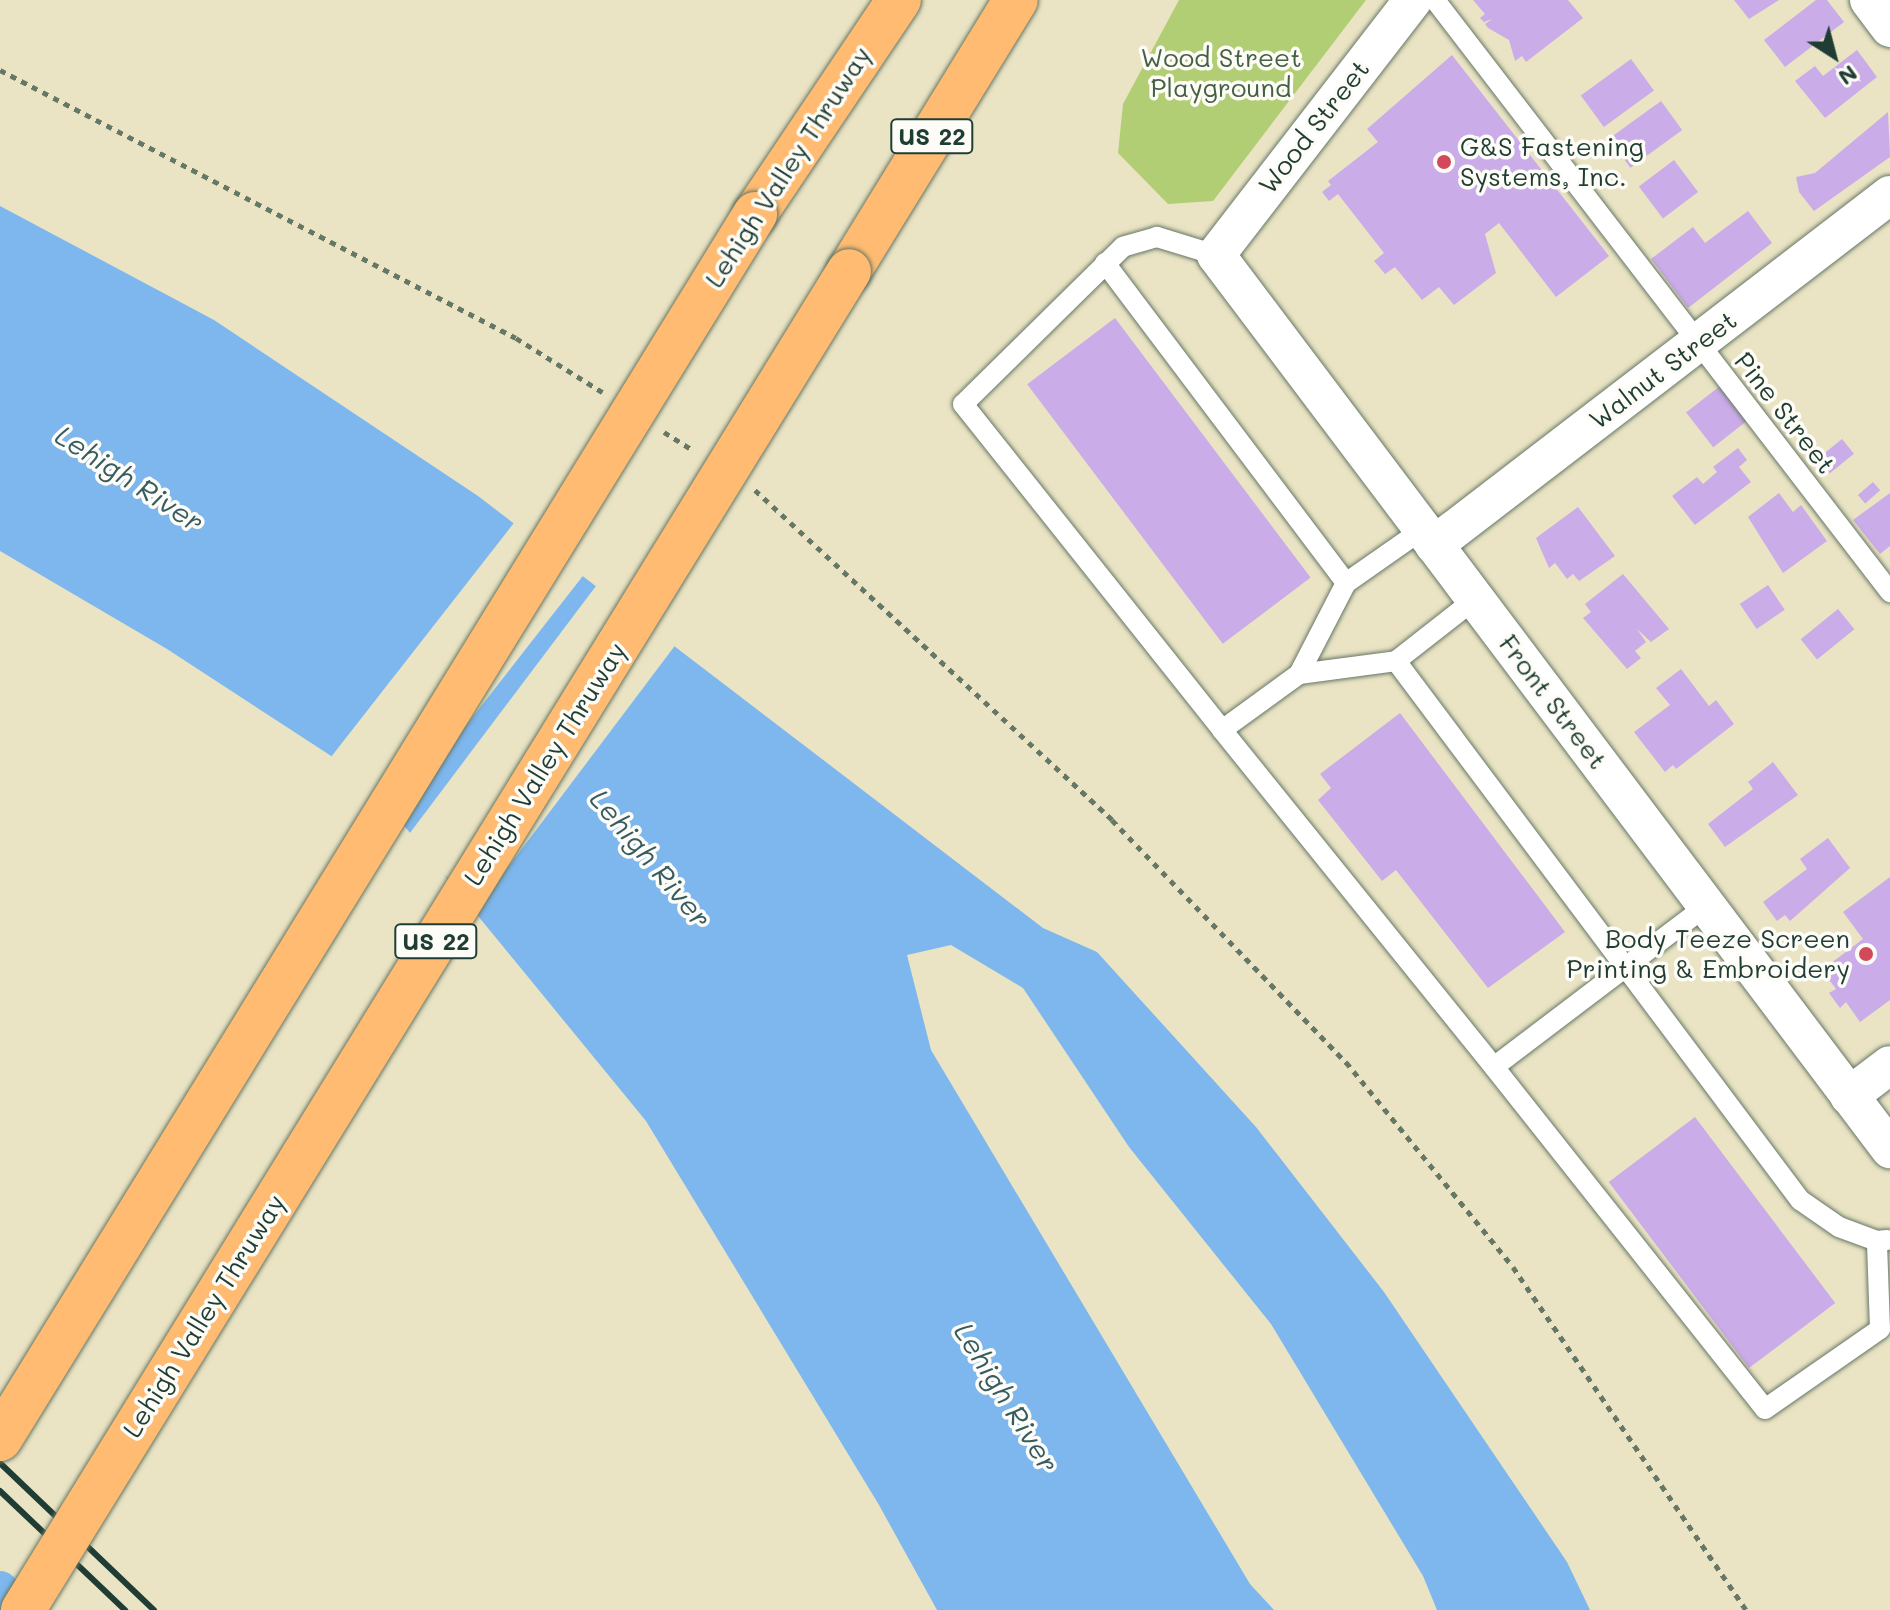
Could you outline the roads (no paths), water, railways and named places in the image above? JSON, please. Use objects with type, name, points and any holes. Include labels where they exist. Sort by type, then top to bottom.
[{"type":"highway","name":"Lehigh Valley Thruway","points":[[0,1439],[755,214],[899,0]]},
{"type":"highway","name":"Lehigh Valley Thruway","points":[[23,1610],[1016,0]]},
{"type":"street","name":"Wood Street","points":[[1216,255],[1413,0]]},
{"type":"street","points":[[1869,0],[1890,28]]},
{"type":"street","name":"Walnut Street","points":[[1429,537],[1698,343],[1890,195]]},
{"type":"street","name":"Front Street","points":[[1216,255],[1890,1149]]},
{"type":"street","points":[[1849,1096],[1890,1065]]},
{"type":"lane","name":"Pine Street","points":[[1435,0],[1890,592]]},
{"type":"lane","points":[[1216,255],[1157,237],[1123,247],[963,404],[1765,1409],[1880,1329],[1884,1240],[1839,1227],[1800,1200],[1396,661]]},
{"type":"lane","points":[[1105,263],[1346,583]]},
{"type":"lane","points":[[1222,730],[1299,674],[1346,583],[1429,537]]},
{"type":"lane","points":[[1299,674],[1396,661],[1475,599]]},
{"type":"lane","points":[[1494,1067],[1706,906]]},
{"type":"water","name":"Lehigh River","points":[[0,206],[214,320],[478,496],[1043,928],[1097,952],[1256,1127],[1384,1292],[1567,1562],[1590,1610],[1437,1610],[1423,1576],[1271,1324],[1129,1147],[1023,988],[951,945],[907,955],[931,1050],[1250,1584],[1274,1610],[937,1610],[879,1505],[646,1121],[365,778],[167,649],[0,551]]},
{"type":"waterway","points":[[0,1589],[22,1610]]},
{"type":"railway","points":[[0,1463],[154,1610]]},
{"type":"railway","points":[[0,1491],[125,1610]]},
{"type":"place","name":"G&S Fastening Systems, Inc.","points":[[1444,162]]},
{"type":"place","name":"Body Teeze Screen Printing & Embroidery","points":[[1866,954]]},
{"type":"park label","name":"Wood Street Playground","points":[[1221,73]]}]
